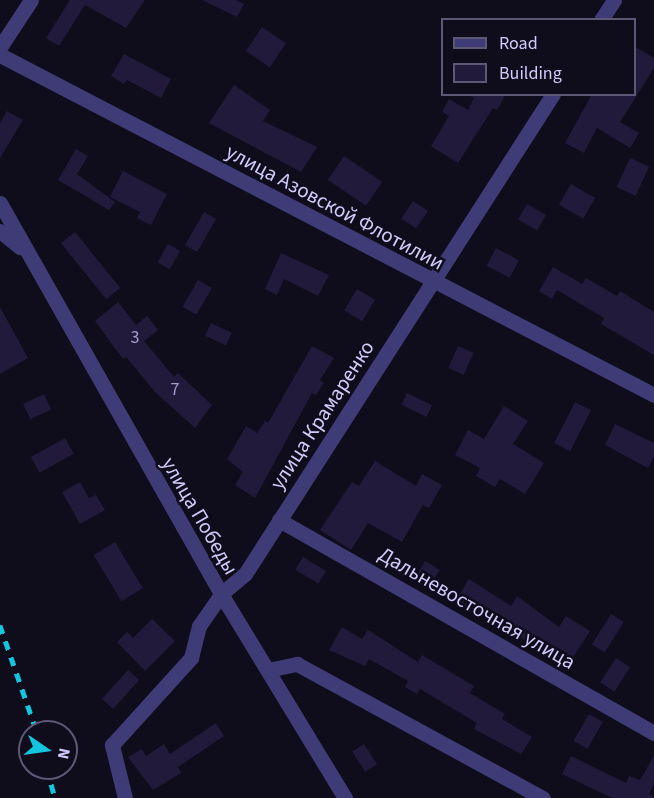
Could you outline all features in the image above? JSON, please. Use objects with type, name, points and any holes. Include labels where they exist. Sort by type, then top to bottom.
[{"type":"street","points":[[0,47],[31,0]]},
{"type":"street","points":[[602,18],[614,0]]},
{"type":"street","name":"улица Азовской Флотилии","points":[[0,55],[433,282],[654,394]]},
{"type":"street","name":"улица Крамаренко","points":[[125,798],[112,745],[191,658],[199,626],[221,594],[245,574],[552,96]]},
{"type":"street","name":"улица Победы","points":[[0,203],[221,594],[345,798]]},
{"type":"street","name":"улица Победы","points":[[0,231],[25,250]]},
{"type":"street","name":"Дальневосточная улица","points":[[279,520],[654,733]]},
{"type":"street","points":[[268,670],[297,664],[543,798]]},
{"type":"building","points":[[70,0],[145,0],[126,28],[85,5],[59,46],[46,38]]},
{"type":"building","points":[[202,0],[236,0],[244,4],[237,17]]},
{"type":"building","points":[[262,27],[286,43],[270,67],[246,51]]},
{"type":"building","points":[[636,47],[654,58],[654,68],[620,122],[639,133],[630,148],[597,128],[584,153],[565,143],[591,96],[636,96]]},
{"type":"building","points":[[124,54],[171,79],[161,98],[127,80],[124,84],[111,76]]},
{"type":"building","points":[[234,85],[270,110],[263,121],[317,147],[301,172],[209,123]]},
{"type":"building","points":[[471,96],[505,96],[497,110],[493,108],[458,163],[431,146],[449,116],[442,112],[449,99],[468,110],[474,98]]},
{"type":"building","points":[[7,111],[23,120],[0,158],[0,123]]},
{"type":"building","points":[[76,149],[88,156],[77,174],[115,202],[109,210],[58,180]]},
{"type":"building","points":[[344,156],[382,182],[366,206],[328,180]]},
{"type":"building","points":[[630,158],[649,167],[636,196],[616,187]]},
{"type":"building","points":[[123,171],[167,194],[151,225],[137,218],[140,212],[110,197]]},
{"type":"building","points":[[571,184],[595,198],[583,219],[559,205]]},
{"type":"building","points":[[413,201],[428,211],[416,228],[401,218]]},
{"type":"building","points":[[527,204],[546,215],[537,231],[518,220]]},
{"type":"building","points":[[204,212],[216,219],[197,252],[185,245]]},
{"type":"building","points":[[75,232],[120,288],[106,299],[61,243]]},
{"type":"building","points":[[168,244],[180,251],[170,269],[158,262]]},
{"type":"building","points":[[496,248],[519,260],[510,278],[487,266]]},
{"type":"building","points":[[281,253],[329,275],[318,296],[284,279],[277,295],[265,289]]},
{"type":"building","points":[[553,267],[582,284],[586,278],[617,296],[620,291],[654,312],[654,355],[601,324],[604,318],[557,290],[552,299],[539,291]]},
{"type":"building","points":[[198,280],[212,288],[196,315],[182,307]]},
{"type":"building","points":[[357,289],[375,300],[362,321],[344,310]]},
{"type":"building","points":[[118,302],[136,325],[147,316],[158,330],[144,341],[174,377],[178,373],[212,405],[195,428],[155,392],[126,357],[123,359],[95,321]]},
{"type":"building","points":[[0,307],[28,358],[0,374]]},
{"type":"building","points":[[211,323],[232,333],[226,345],[205,336]]},
{"type":"building","points":[[312,346],[334,358],[320,380],[324,383],[316,395],[312,393],[255,498],[235,485],[243,472],[227,459],[246,426],[257,433],[265,421],[268,423]]},
{"type":"building","points":[[458,346],[474,353],[464,375],[448,368]]},
{"type":"building","points":[[407,393],[432,405],[426,417],[401,405]]},
{"type":"building","points":[[44,394],[51,409],[30,419],[23,404]]},
{"type":"building","points":[[575,402],[591,410],[570,451],[554,443]]},
{"type":"building","points":[[504,406],[528,421],[513,444],[544,463],[525,494],[500,479],[495,487],[476,476],[480,468],[455,455],[468,430],[484,439]]},
{"type":"building","points":[[615,424],[654,443],[654,456],[648,468],[605,445]]},
{"type":"building","points":[[65,438],[74,454],[40,473],[31,457]]},
{"type":"building","points":[[375,461],[416,486],[422,474],[442,485],[429,508],[423,505],[402,542],[368,523],[351,550],[320,530],[352,482],[359,486]]},
{"type":"building","points":[[80,482],[89,498],[96,495],[105,510],[80,524],[62,492]]},
{"type":"building","points":[[115,542],[143,588],[121,601],[94,555]]},
{"type":"building","points":[[303,557],[326,571],[318,584],[295,570]]},
{"type":"building","points":[[425,561],[440,570],[428,589],[413,581]]},
{"type":"building","points":[[469,579],[511,606],[517,596],[559,627],[566,616],[590,631],[569,664],[455,602]]},
{"type":"building","points":[[611,614],[624,622],[605,652],[592,645]]},
{"type":"building","points":[[152,619],[175,641],[145,671],[117,642],[127,632],[133,638]]},
{"type":"building","points":[[342,627],[362,639],[368,630],[418,662],[422,655],[474,686],[470,693],[505,714],[502,719],[532,737],[521,754],[474,729],[477,723],[420,689],[417,694],[405,687],[408,681],[369,659],[365,666],[329,650]]},
{"type":"building","points":[[616,658],[630,667],[614,692],[600,682]]},
{"type":"building","points":[[128,670],[139,680],[113,709],[102,699]]},
{"type":"building","points":[[589,714],[603,722],[587,749],[574,741]]},
{"type":"building","points":[[216,723],[224,736],[178,767],[181,773],[153,790],[128,757],[142,749],[146,756],[164,744],[170,754]]},
{"type":"building","points":[[364,744],[377,764],[365,772],[352,752]]},
{"type":"building","points":[[571,756],[626,783],[629,776],[640,780],[654,756],[654,783],[649,794],[654,798],[612,798],[562,774]]},
{"type":"railway","points":[[0,625],[33,720]]},
{"type":"railway","points":[[50,780],[55,798]]}]
